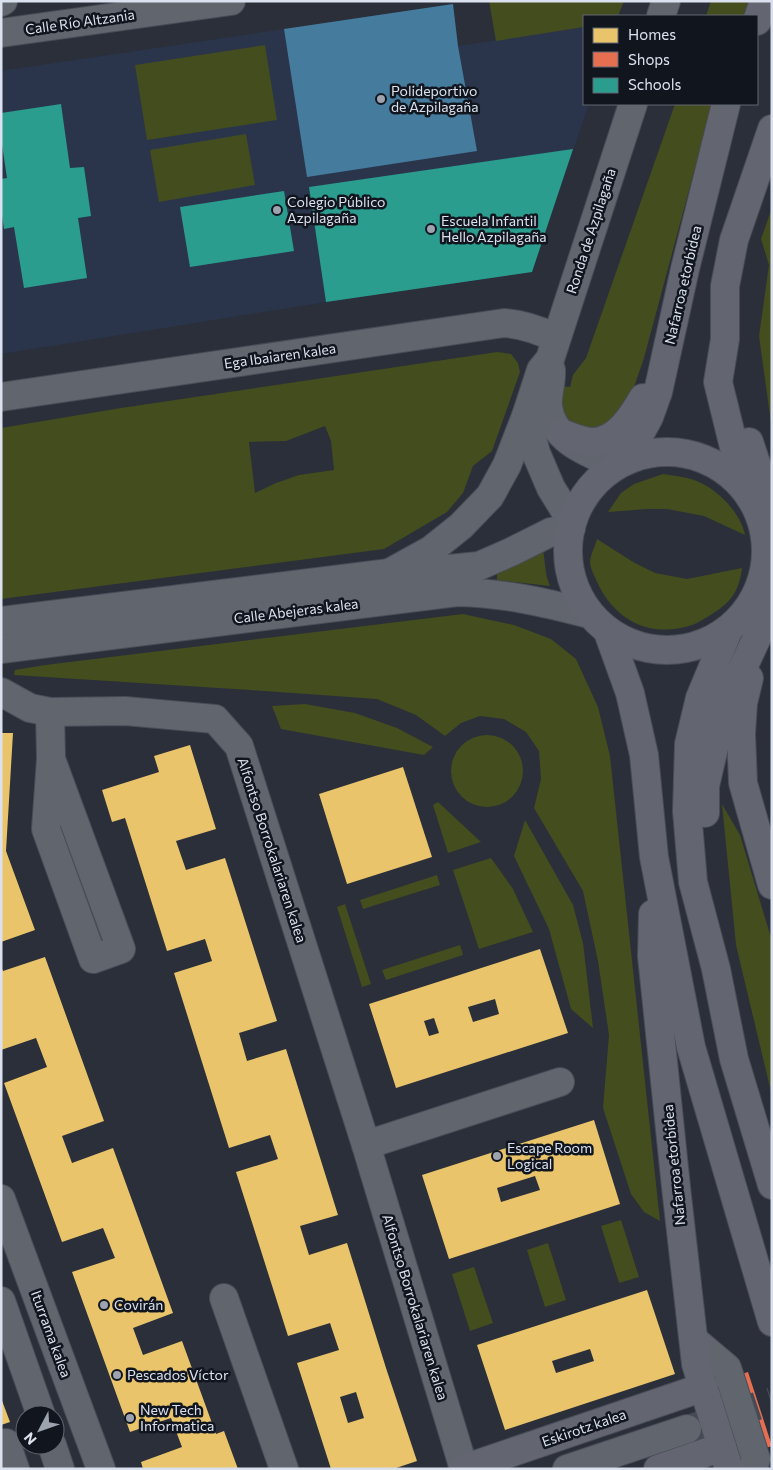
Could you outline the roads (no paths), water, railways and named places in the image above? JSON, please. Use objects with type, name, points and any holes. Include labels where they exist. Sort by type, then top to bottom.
[{"type":"main road","points":[[758,18],[764,1]]},
{"type":"main road","name":"Nafarroa etorbidea","points":[[726,105],[678,298],[658,392],[649,417],[620,463],[597,480],[582,499],[571,525],[567,554],[573,586],[599,623],[630,693],[644,755],[654,857],[691,1047],[772,1322]]},
{"type":"main road","points":[[599,623],[636,646],[666,651],[692,648],[711,641],[728,631],[743,616],[759,590],[766,562],[766,535],[759,513],[744,488],[718,382],[725,339],[725,286],[734,240],[772,130]]},
{"type":"main road","points":[[561,433],[582,440],[598,441],[613,435],[623,428],[643,398],[660,336],[678,298]]},
{"type":"main road","points":[[725,339],[743,427],[760,475],[772,501]]},
{"type":"main road","points":[[620,463],[656,452],[689,454],[719,466],[744,488]]},
{"type":"main road","points":[[716,969],[704,852],[705,786],[722,713],[767,615]]},
{"type":"main road","points":[[767,615],[743,703],[742,734],[743,783],[772,884]]},
{"type":"main road","points":[[728,631],[700,698],[689,744],[687,802],[693,882],[716,969],[734,1059],[772,1185]]},
{"type":"main road","name":"Nafarroa etorbidea","points":[[654,857],[652,956],[696,1364],[725,1458]]},
{"type":"main road","name":"Eskirotz kalea","points":[[464,1469],[704,1387]]},
{"type":"main road","points":[[658,1469],[725,1458]]},
{"type":"street","name":"Calle Río Altzania","points":[[1,33],[156,6],[231,1]]},
{"type":"street","points":[[661,15],[666,1]]},
{"type":"street","name":"Ronda de Azpilagaña","points":[[390,573],[431,550],[461,526],[490,496],[507,465],[526,416],[540,370],[553,349],[633,105]]},
{"type":"street","name":"Ega Ibaiaren kalea","points":[[1,397],[504,323],[517,323],[526,326],[553,349]]},
{"type":"street","name":"Ronda de Azpilagaña","points":[[553,349],[552,374],[548,397],[549,414],[556,427],[574,446],[620,463]]},
{"type":"street","points":[[526,416],[536,453],[551,488],[571,525]]},
{"type":"street","name":"Calle Abejeras kalea","points":[[1,621],[390,573],[428,572],[479,566],[551,532],[571,525]]},
{"type":"street","name":"Calle Abejeras kalea","points":[[1,648],[456,592],[482,592],[522,598],[599,623]]},
{"type":"street","name":"Alfontso Borrokalariaren kalea","points":[[2,691],[30,708],[50,712],[125,711],[215,719],[238,746],[366,1145],[464,1469]]},
{"type":"street","points":[[50,712],[51,759],[46,829],[93,959],[121,949],[51,759]]},
{"type":"street","points":[[366,1145],[560,1082]]},
{"type":"street","name":"Iturrama kalea","points":[[1,1199],[101,1469]]},
{"type":"street","points":[[224,1298],[284,1469]]},
{"type":"street","points":[[1,1301],[37,1405]]},
{"type":"street","points":[[695,1341],[727,1368],[756,1459],[753,1469]]},
{"type":"street","points":[[567,1469],[687,1429]]},
{"type":"street","points":[[1,1444],[6,1443],[16,1469]]},
{"type":"street","points":[[55,1455],[60,1469]]},
{"type":"tunnel","points":[[691,1428],[772,1401]]},
{"type":"place","name":"Polideportivo de Azpilagaña","points":[[381,99]]},
{"type":"place","name":"Colegio Público Azpilagaña","points":[[277,210]]},
{"type":"place","name":"Escuela Infantil Hello Azpilagaña","points":[[431,229]]},
{"type":"place","name":"Escape Room Logical","points":[[497,1156]]},
{"type":"place","name":"Covirán","points":[[104,1305]]},
{"type":"place","name":"Pescados Víctor","points":[[117,1375]]},
{"type":"place","name":"New Tech Informatica","points":[[130,1418]]}]
